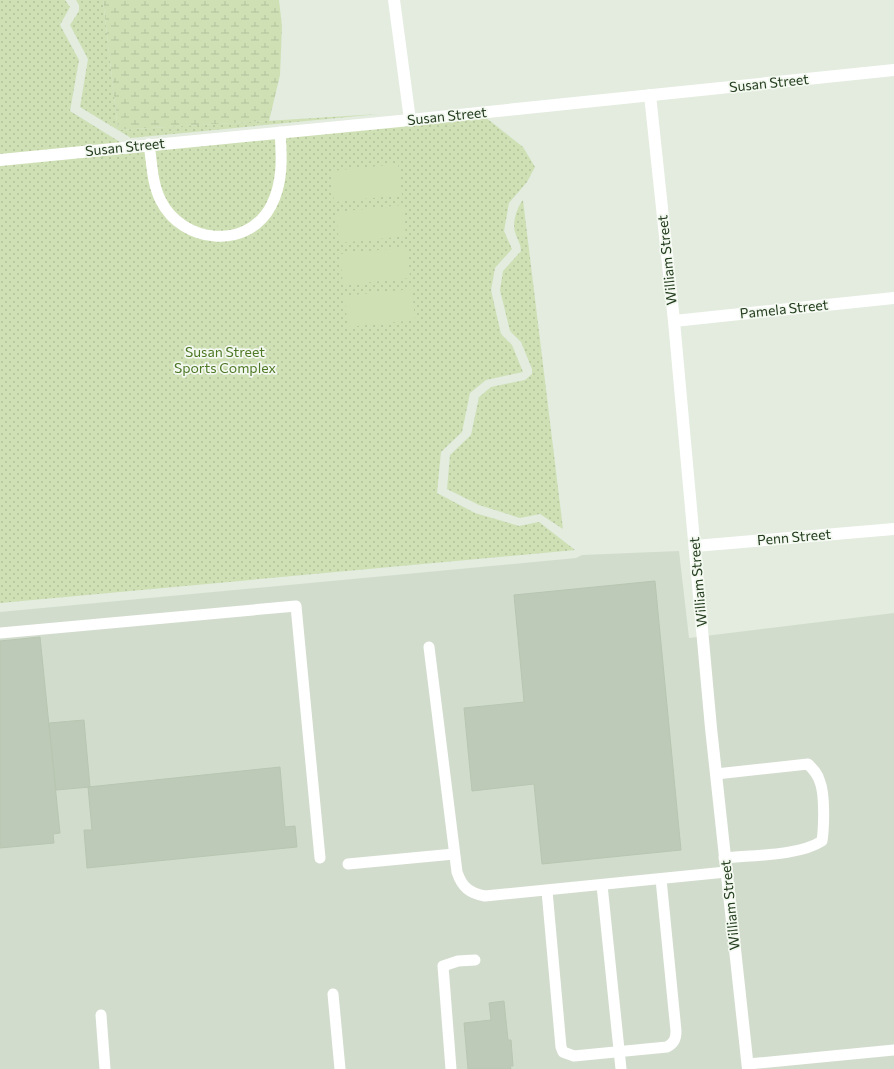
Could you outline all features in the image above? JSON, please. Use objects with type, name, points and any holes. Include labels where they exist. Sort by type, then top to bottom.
[{"type":"street","points":[[394,0],[410,120]]},
{"type":"street","name":"Susan Street","points":[[0,160],[149,144],[410,120],[894,70]]},
{"type":"street","name":"William Street","points":[[650,95],[674,321],[724,858],[748,1067]]},
{"type":"street","name":"Pamela Street","points":[[674,321],[894,298]]},
{"type":"street","name":"Penn Street","points":[[695,546],[894,529]]},
{"type":"lane","points":[[149,144],[155,184],[161,201],[168,212],[190,230],[206,236],[232,236],[244,231],[257,222],[270,208],[278,192],[282,168],[280,132]]},
{"type":"lane","points":[[0,633],[296,606],[320,858]]},
{"type":"lane","points":[[429,647],[454,854],[460,881],[466,889],[473,894],[485,896],[726,872]]},
{"type":"lane","points":[[716,774],[808,764],[815,771],[821,783],[824,828],[822,841],[813,846],[787,852],[724,858]]},
{"type":"lane","points":[[348,864],[454,854]]},
{"type":"lane","points":[[547,891],[560,1039],[563,1052],[574,1056],[667,1047],[673,1044],[676,1038],[661,879]]},
{"type":"lane","points":[[602,885],[621,1069]]},
{"type":"lane","points":[[451,1069],[443,966],[458,961],[475,960]]},
{"type":"lane","points":[[333,994],[340,1069]]},
{"type":"lane","points":[[101,1015],[105,1069]]},
{"type":"lane","points":[[748,1067],[894,1050]]},
{"type":"shaded area","points":[[679,551],[689,638],[894,613],[894,1069],[0,1069],[0,612],[576,558],[582,555]]},
{"type":"green space","name":"Susan Street Sports Complex","points":[[0,0],[65,0],[70,7],[60,25],[79,60],[70,111],[128,147],[480,113],[523,147],[535,167],[527,182],[509,203],[504,231],[512,249],[495,268],[491,290],[501,334],[512,345],[523,372],[486,380],[470,393],[462,432],[441,452],[437,493],[475,513],[519,526],[539,522],[575,550],[0,603]]},
{"type":"green space","points":[[76,0],[103,0],[118,130],[379,114],[131,138],[80,107],[88,59],[70,25],[79,11],[79,5]]},
{"type":"green space","points":[[103,0],[279,0],[282,26],[280,75],[269,121],[118,130]]},
{"type":"green space","points":[[398,164],[402,195],[334,202],[331,171]]},
{"type":"green space","points":[[523,200],[563,529],[540,514],[520,518],[479,505],[447,489],[450,455],[471,435],[479,397],[491,387],[525,380],[532,374],[532,369],[521,342],[510,331],[500,290],[503,271],[521,251],[514,224],[517,211]]},
{"type":"green space","points":[[403,205],[406,236],[339,243],[336,212]]},
{"type":"green space","points":[[407,247],[410,278],[343,285],[340,254]]},
{"type":"green space","points":[[412,289],[415,320],[348,327],[344,296]]},
{"type":"building","points":[[655,581],[681,850],[542,864],[534,784],[472,791],[464,708],[524,702],[514,595]]},
{"type":"building","points":[[40,637],[60,833],[53,834],[54,843],[0,848],[0,641]]},
{"type":"building","points":[[84,720],[90,787],[56,790],[49,723]]},
{"type":"building","points":[[280,767],[285,827],[295,826],[297,847],[87,868],[84,830],[92,830],[88,787]]},
{"type":"building","points":[[504,1001],[508,1040],[511,1040],[513,1066],[510,1066],[511,1069],[468,1069],[464,1023],[491,1020],[489,1003]]}]
